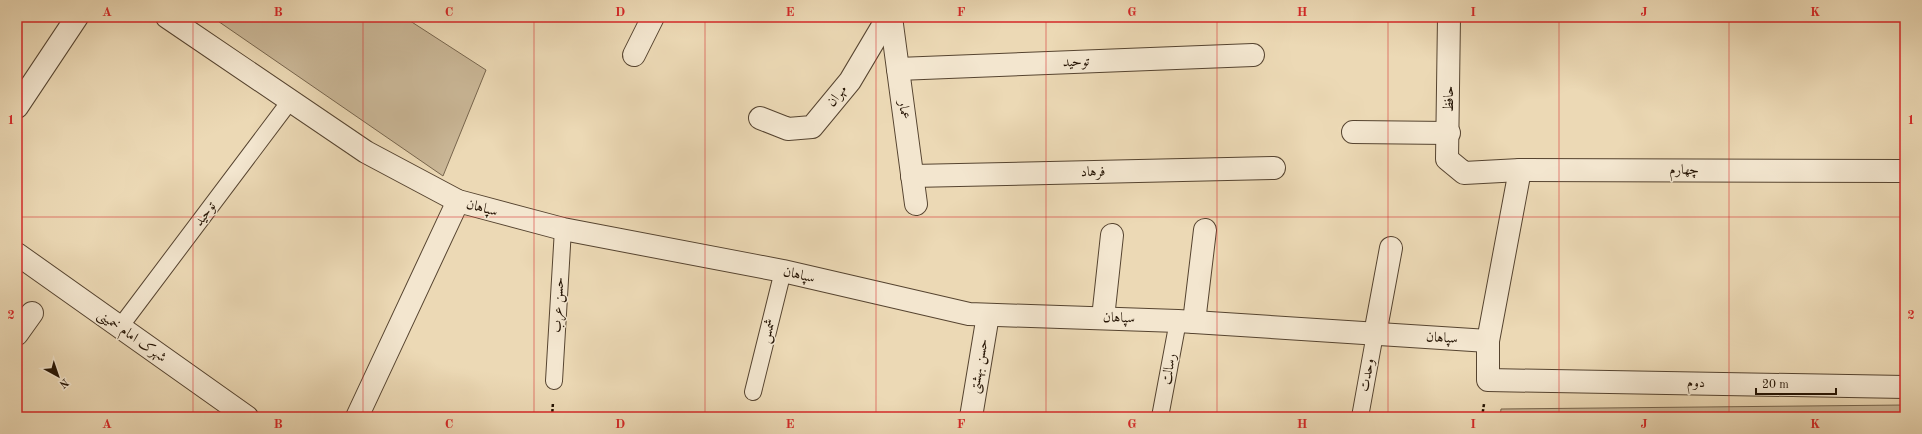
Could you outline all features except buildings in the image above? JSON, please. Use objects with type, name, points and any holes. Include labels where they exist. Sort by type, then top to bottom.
[{"type":"street","points":[[17,107],[77,17]]},
{"type":"street","name":"سپاهان","points":[[167,17],[366,152],[458,201],[563,229],[783,271],[969,314],[1186,321],[1488,341]]},
{"type":"street","points":[[634,55],[653,17]]},
{"type":"street","name":"مهران","points":[[760,118],[788,129],[812,127],[850,81],[888,17]]},
{"type":"street","name":"عمار","points":[[891,17],[916,204]]},
{"type":"street","name":"حافظ","points":[[1449,17],[1449,133],[1447,159],[1464,173]]},
{"type":"street","name":"توحید","points":[[898,69],[1253,55]]},
{"type":"street","points":[[1353,132],[1449,133]]},
{"type":"street","name":"فرهاد","points":[[912,176],[1274,168]]},
{"type":"street","points":[[1488,341],[1520,170]]},
{"type":"street","name":"چهارم","points":[[1464,173],[1520,170],[1905,171]]},
{"type":"street","points":[[357,417],[458,201]]},
{"type":"street","points":[[1186,321],[1205,230]]},
{"type":"street","points":[[1103,318],[1112,235]]},
{"type":"street","points":[[1374,334],[1391,248]]},
{"type":"street","name":"شهرک امام خمینی","points":[[17,254],[247,417]]},
{"type":"street","points":[[17,334],[32,312]]},
{"type":"street","name":"حسن بهشتی","points":[[971,417],[988,315]]},
{"type":"street","name":"دوم","points":[[1488,341],[1488,380],[1905,387]]},
{"type":"lane","name":"توحید","points":[[120,327],[290,101]]},
{"type":"lane","name":"حسن عرب","points":[[554,381],[563,229]]},
{"type":"lane","name":"شمس","points":[[753,392],[783,271]]},
{"type":"lane","name":"رسالت","points":[[1160,417],[1186,321]]},
{"type":"lane","name":"وحدت","points":[[1360,417],[1374,334]]},
{"type":"shaded area","points":[[212,17],[404,17],[486,70],[443,176]]},
{"type":"shaded area","points":[[1905,405],[1905,417],[1500,417],[1501,409]]}]
